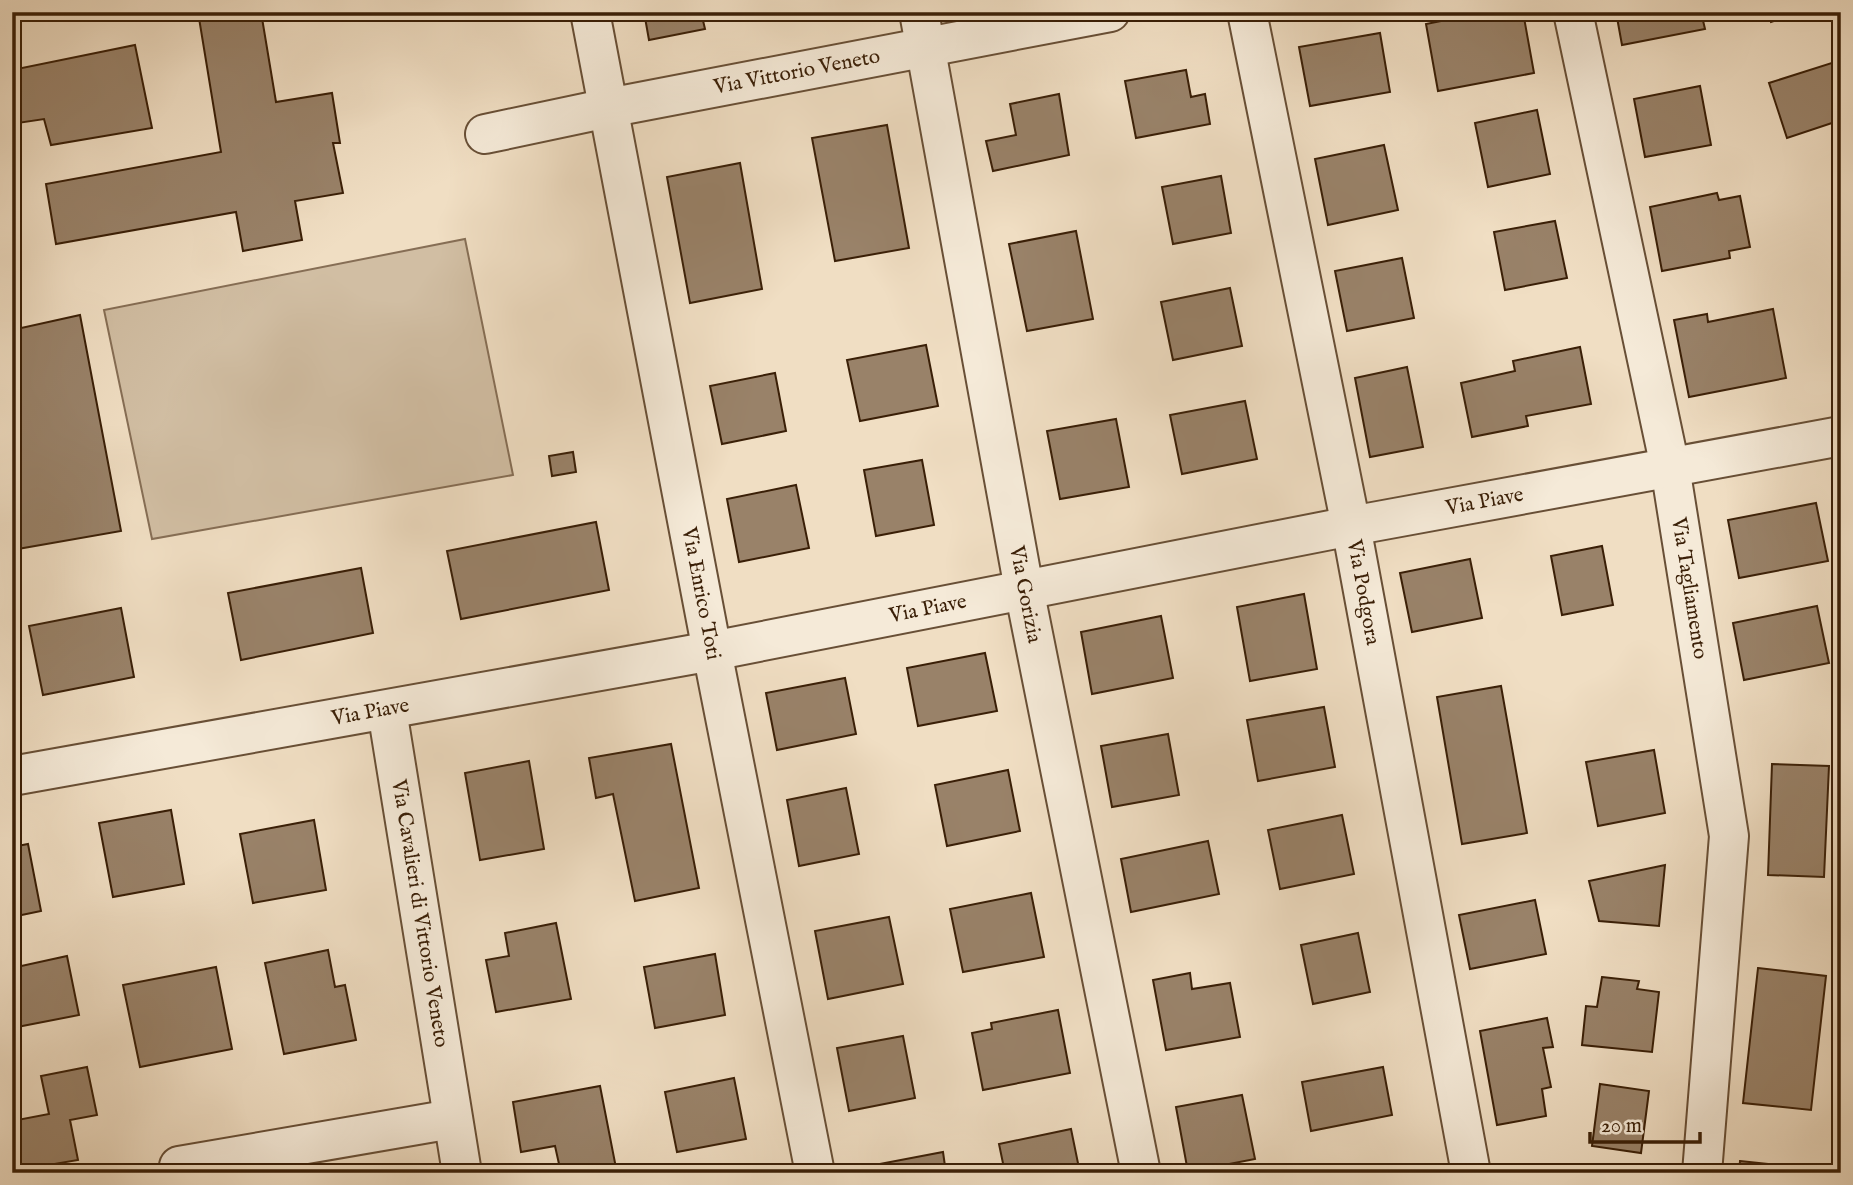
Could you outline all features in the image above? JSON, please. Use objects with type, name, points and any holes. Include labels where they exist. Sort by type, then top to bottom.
[{"type":"street","name":"Via Enrico Toti","points":[[590,12],[712,651],[816,1173]]},
{"type":"street","name":"Via Vittorio Veneto","points":[[485,134],[608,108],[922,30],[1110,12]]},
{"type":"street","name":"Via Podgora","points":[[1247,12],[1351,526],[1471,1173]]},
{"type":"street","name":"Via Tagliamento","points":[[1573,12],[1670,467],[1729,836],[1702,1173]]},
{"type":"street","name":"Via Gorizia","points":[[922,30],[1024,589],[1141,1173]]},
{"type":"street","name":"Via Piave","points":[[12,776],[712,651],[1351,526],[1841,436]]},
{"type":"street","name":"Via Cavalieri di Vittorio Veneto","points":[[387,710],[462,1173]]},
{"type":"street","points":[[180,1166],[452,1119]]},
{"type":"shaded area","points":[[465,239],[513,475],[152,539],[104,310]]},
{"type":"building","points":[[198,12],[261,12],[276,102],[332,93],[340,143],[333,143],[343,193],[295,201],[302,240],[243,251],[236,212],[56,244],[46,184],[221,152]]},
{"type":"building","points":[[644,12],[701,12],[705,29],[649,40]]},
{"type":"building","points":[[1486,12],[1523,12],[1534,73],[1438,91],[1426,24]]},
{"type":"building","points":[[1616,12],[1701,12],[1705,29],[1622,45]]},
{"type":"building","points":[[1768,12],[1800,12],[1771,22]]},
{"type":"building","points":[[1380,33],[1390,92],[1310,106],[1299,47]]},
{"type":"building","points":[[135,45],[152,128],[51,145],[44,119],[18,123],[12,104],[12,70]]},
{"type":"building","points":[[1841,60],[1841,120],[1787,138],[1769,83]]},
{"type":"building","points":[[1186,70],[1191,97],[1205,94],[1210,124],[1136,138],[1125,81]]},
{"type":"building","points":[[1700,86],[1711,145],[1645,157],[1634,99]]},
{"type":"building","points":[[1059,94],[1069,155],[993,171],[986,141],[1016,135],[1010,104]]},
{"type":"building","points":[[1537,110],[1550,174],[1488,187],[1475,123]]},
{"type":"building","points":[[887,125],[909,248],[835,261],[812,138]]},
{"type":"building","points":[[1384,145],[1398,210],[1328,225],[1315,159]]},
{"type":"building","points":[[740,163],[762,289],[690,303],[667,177]]},
{"type":"building","points":[[1221,176],[1231,233],[1173,244],[1162,187]]},
{"type":"building","points":[[1717,193],[1719,200],[1740,196],[1750,247],[1729,251],[1730,258],[1662,271],[1650,207]]},
{"type":"building","points":[[1555,221],[1567,278],[1505,290],[1494,232]]},
{"type":"building","points":[[1076,231],[1093,319],[1027,331],[1009,244]]},
{"type":"building","points":[[1402,258],[1414,318],[1347,331],[1335,271]]},
{"type":"building","points":[[1230,288],[1242,346],[1173,360],[1161,302]]},
{"type":"building","points":[[1773,309],[1786,378],[1689,397],[1674,320],[1707,314],[1708,322]]},
{"type":"building","points":[[80,315],[121,531],[12,550],[12,330]]},
{"type":"building","points":[[926,345],[938,406],[860,421],[847,360]]},
{"type":"building","points":[[1580,347],[1591,404],[1526,416],[1528,426],[1472,437],[1461,383],[1515,371],[1513,361]]},
{"type":"building","points":[[1407,367],[1423,447],[1370,457],[1355,378]]},
{"type":"building","points":[[775,373],[786,431],[722,444],[710,386]]},
{"type":"building","points":[[1245,401],[1257,459],[1182,474],[1170,415]]},
{"type":"building","points":[[1116,419],[1129,487],[1060,499],[1047,431]]},
{"type":"building","points":[[573,452],[576,472],[552,476],[549,456]]},
{"type":"building","points":[[922,460],[934,525],[876,536],[864,470]]},
{"type":"building","points":[[796,485],[809,548],[739,562],[727,499]]},
{"type":"building","points":[[1816,503],[1828,561],[1739,578],[1728,520]]},
{"type":"building","points":[[596,522],[609,590],[461,619],[447,551]]},
{"type":"building","points":[[1602,546],[1613,605],[1562,615],[1551,556]]},
{"type":"building","points":[[1470,559],[1482,618],[1412,632],[1400,573]]},
{"type":"building","points":[[361,568],[373,633],[241,660],[228,593]]},
{"type":"building","points":[[1304,594],[1317,669],[1250,681],[1237,607]]},
{"type":"building","points":[[1817,606],[1829,663],[1744,680],[1733,623]]},
{"type":"building","points":[[121,608],[134,677],[43,695],[29,626]]},
{"type":"building","points":[[1161,616],[1173,678],[1092,694],[1081,632]]},
{"type":"building","points":[[985,653],[997,711],[918,726],[907,668]]},
{"type":"building","points":[[845,678],[856,734],[777,750],[766,693]]},
{"type":"building","points":[[1501,686],[1527,833],[1462,844],[1437,697]]},
{"type":"building","points":[[1324,707],[1335,767],[1258,781],[1247,720]]},
{"type":"building","points":[[1168,734],[1179,795],[1112,807],[1101,746]]},
{"type":"building","points":[[671,744],[699,888],[635,901],[613,794],[596,798],[589,758]]},
{"type":"building","points":[[1654,750],[1665,813],[1598,826],[1586,762]]},
{"type":"building","points":[[529,761],[544,849],[480,860],[465,773]]},
{"type":"building","points":[[1772,764],[1829,766],[1824,877],[1768,875]]},
{"type":"building","points":[[1008,770],[1020,831],[947,846],[935,785]]},
{"type":"building","points":[[846,788],[859,854],[799,866],[787,800]]},
{"type":"building","points":[[171,810],[184,884],[113,897],[99,823]]},
{"type":"building","points":[[1342,815],[1354,874],[1280,889],[1268,830]]},
{"type":"building","points":[[314,820],[326,890],[253,903],[240,834]]},
{"type":"building","points":[[1208,841],[1219,894],[1131,912],[1121,859]]},
{"type":"building","points":[[28,844],[41,911],[12,917],[12,847]]},
{"type":"building","points":[[1665,865],[1659,926],[1599,921],[1589,881]]},
{"type":"building","points":[[1031,893],[1044,957],[963,972],[950,909]]},
{"type":"building","points":[[1535,900],[1546,954],[1470,969],[1459,915]]},
{"type":"building","points":[[889,917],[903,984],[828,999],[815,931]]},
{"type":"building","points":[[556,923],[571,999],[496,1012],[486,960],[509,956],[505,933]]},
{"type":"building","points":[[1358,933],[1370,992],[1313,1004],[1301,945]]},
{"type":"building","points":[[328,950],[335,987],[345,985],[356,1040],[284,1054],[265,963]]},
{"type":"building","points":[[715,954],[725,1015],[655,1028],[644,967]]},
{"type":"building","points":[[67,956],[79,1015],[12,1028],[12,968]]},
{"type":"building","points":[[216,967],[232,1049],[140,1067],[123,985]]},
{"type":"building","points":[[1758,968],[1826,976],[1811,1110],[1743,1103]]},
{"type":"building","points":[[1190,973],[1192,989],[1230,983],[1240,1037],[1166,1050],[1153,980]]},
{"type":"building","points":[[1602,977],[1639,981],[1637,989],[1659,992],[1652,1052],[1582,1045],[1586,1006],[1597,1007]]},
{"type":"building","points":[[1058,1010],[1070,1073],[983,1090],[972,1033],[992,1029],[991,1023]]},
{"type":"building","points":[[1547,1018],[1553,1047],[1543,1048],[1551,1087],[1542,1089],[1546,1116],[1497,1125],[1480,1031]]},
{"type":"building","points":[[903,1036],[915,1098],[849,1111],[837,1048]]},
{"type":"building","points":[[87,1067],[97,1115],[70,1120],[78,1160],[54,1164],[55,1173],[12,1173],[12,1121],[49,1114],[41,1076]]},
{"type":"building","points":[[1383,1067],[1392,1115],[1311,1131],[1302,1082]]},
{"type":"building","points":[[734,1078],[746,1139],[677,1152],[665,1092]]},
{"type":"building","points":[[1600,1084],[1649,1091],[1641,1153],[1592,1146]]},
{"type":"building","points":[[600,1086],[617,1173],[561,1173],[555,1146],[521,1152],[513,1102]]},
{"type":"building","points":[[1242,1095],[1255,1159],[1188,1172],[1176,1107]]},
{"type":"building","points":[[1071,1129],[1080,1173],[1005,1173],[999,1144]]},
{"type":"building","points":[[943,1152],[946,1173],[870,1173],[869,1166]]},
{"type":"building","points":[[1740,1161],[1805,1168],[1804,1173],[1739,1173]]}]
